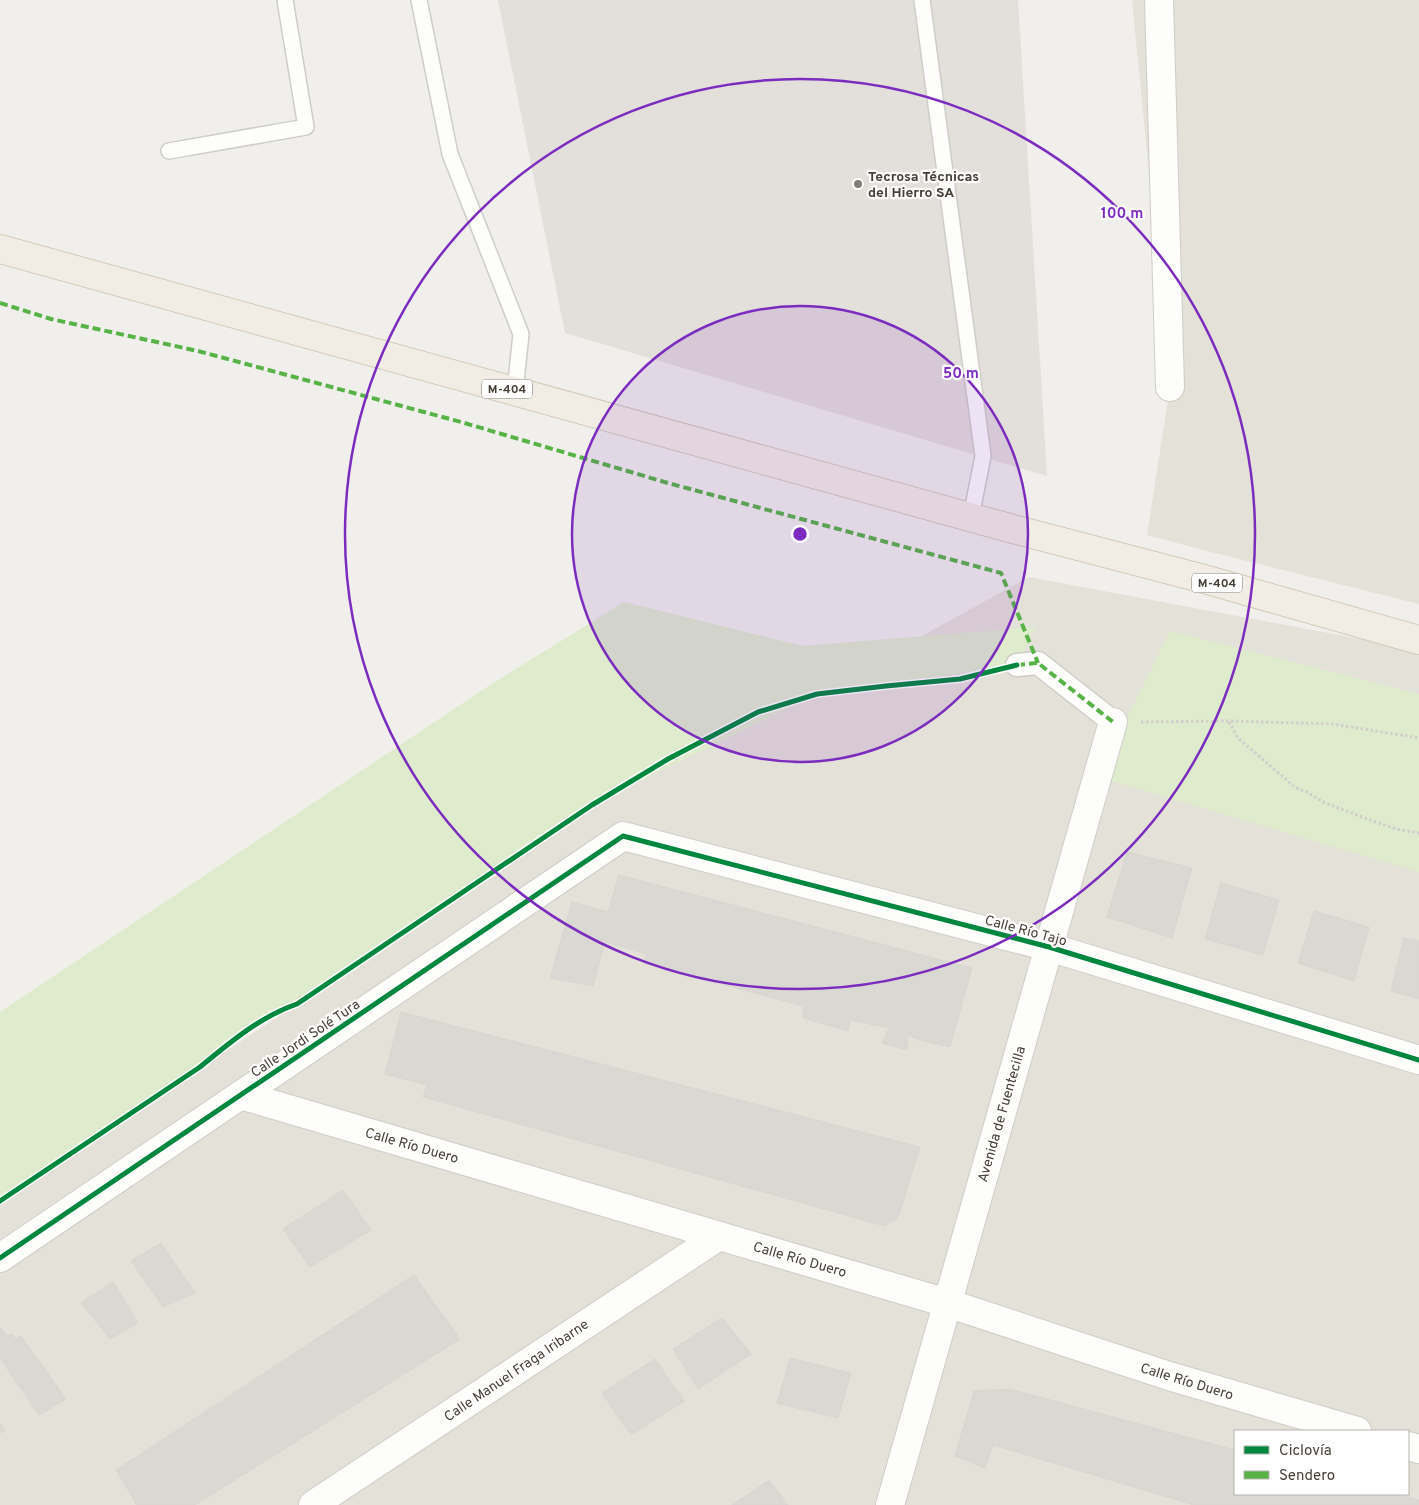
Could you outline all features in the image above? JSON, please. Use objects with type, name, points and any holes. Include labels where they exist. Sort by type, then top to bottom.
[{"type":"main road","name":"M-404","points":[[0,249],[1419,640]]},
{"type":"street","points":[[1159,0],[1170,387]]},
{"type":"street","points":[[1016,665],[1038,663],[1113,722]]},
{"type":"street","name":"Avenida de Fuentecilla","points":[[890,1505],[1113,722]]},
{"type":"street","name":"Calle Río Tajo","points":[[622,836],[1049,947],[1419,1060]]},
{"type":"street","name":"Calle Jordi Solé Tura","points":[[0,1258],[622,836]]},
{"type":"street","name":"Calle Río Duero","points":[[241,1094],[947,1303],[1169,1376],[1354,1430]]},
{"type":"street","name":"Calle Manuel Fraga Iribarne","points":[[313,1505],[719,1236]]},
{"type":"lane","points":[[168,151],[306,127],[284,0]]},
{"type":"lane","points":[[419,0],[450,154],[521,334],[515,391]]},
{"type":"lane","points":[[922,0],[983,456],[971,517]]},
{"type":"path","points":[[1228,721],[1238,738],[1296,788],[1308,792],[1323,802],[1370,820],[1396,829],[1419,833]]},
{"type":"path","points":[[1113,722],[1228,721],[1334,724],[1419,738]]},
{"type":"shaded area","points":[[498,0],[1018,0],[1047,476],[565,333]]},
{"type":"shaded area","points":[[1132,0],[1419,0],[1419,604],[1147,535],[1170,387]]},
{"type":"shaded area","points":[[1029,577],[1419,650],[1419,1505],[0,1505],[0,1201],[667,759],[817,694]]},
{"type":"green space","points":[[624,602],[802,646],[1036,627],[1017,665],[817,694],[592,805],[297,1004],[284,1009],[246,1031],[200,1067],[0,1200],[0,1012],[490,685]]},
{"type":"green space","points":[[1170,631],[1419,694],[1419,872],[1098,777]]},
{"type":"building","points":[[1127,852],[1192,868],[1172,938],[1107,917]]},
{"type":"building","points":[[619,875],[972,968],[950,1047],[919,1040],[908,1035],[907,1050],[882,1043],[889,1028],[850,1020],[848,1031],[803,1018],[803,1006],[643,963],[647,954],[605,942],[593,986],[550,978],[572,902],[608,912]]},
{"type":"building","points":[[1221,883],[1279,900],[1263,955],[1205,939]]},
{"type":"building","points":[[1314,911],[1369,927],[1354,981],[1298,963]]},
{"type":"building","points":[[1404,938],[1419,941],[1419,999],[1391,991]]},
{"type":"building","points":[[401,1012],[920,1147],[898,1218],[885,1226],[423,1097],[427,1085],[385,1074]]},
{"type":"building","points":[[343,1190],[371,1230],[310,1267],[283,1229]]},
{"type":"building","points":[[161,1243],[195,1293],[163,1307],[131,1261]]},
{"type":"building","points":[[414,1275],[460,1339],[195,1505],[137,1505],[116,1470]]},
{"type":"building","points":[[113,1282],[138,1323],[110,1339],[81,1303]]},
{"type":"building","points":[[722,1318],[751,1354],[698,1389],[673,1349]]},
{"type":"building","points":[[0,1327],[7,1336],[12,1334],[16,1340],[21,1336],[66,1399],[39,1415],[0,1358]]},
{"type":"building","points":[[790,1358],[851,1373],[838,1418],[777,1403]]},
{"type":"building","points":[[655,1359],[684,1401],[631,1435],[602,1393]]},
{"type":"building","points":[[1010,1389],[1234,1450],[1234,1495],[1399,1495],[1419,1500],[1419,1505],[1194,1505],[993,1445],[985,1468],[955,1456],[974,1391]]},
{"type":"building","points":[[0,1423],[5,1430],[0,1433]]},
{"type":"building","points":[[769,1480],[788,1505],[732,1505]]},
{"type":"marked path","points":[[0,303],[51,319],[198,351],[461,422],[668,483],[1001,573],[1038,663]]},
{"type":"marked path","points":[[1017,665],[1038,663],[1113,722]]},
{"type":"cycle path","points":[[0,1201],[200,1067],[258,1023],[297,1004],[592,805],[668,759],[758,712],[817,694],[960,679],[1017,665]]},
{"type":"cycle path","points":[[0,1258],[623,836],[1049,947],[1419,1060]]},
{"type":"place","name":"Tecrosa Técnicas del Hierro SA","points":[[858,184]]}]
